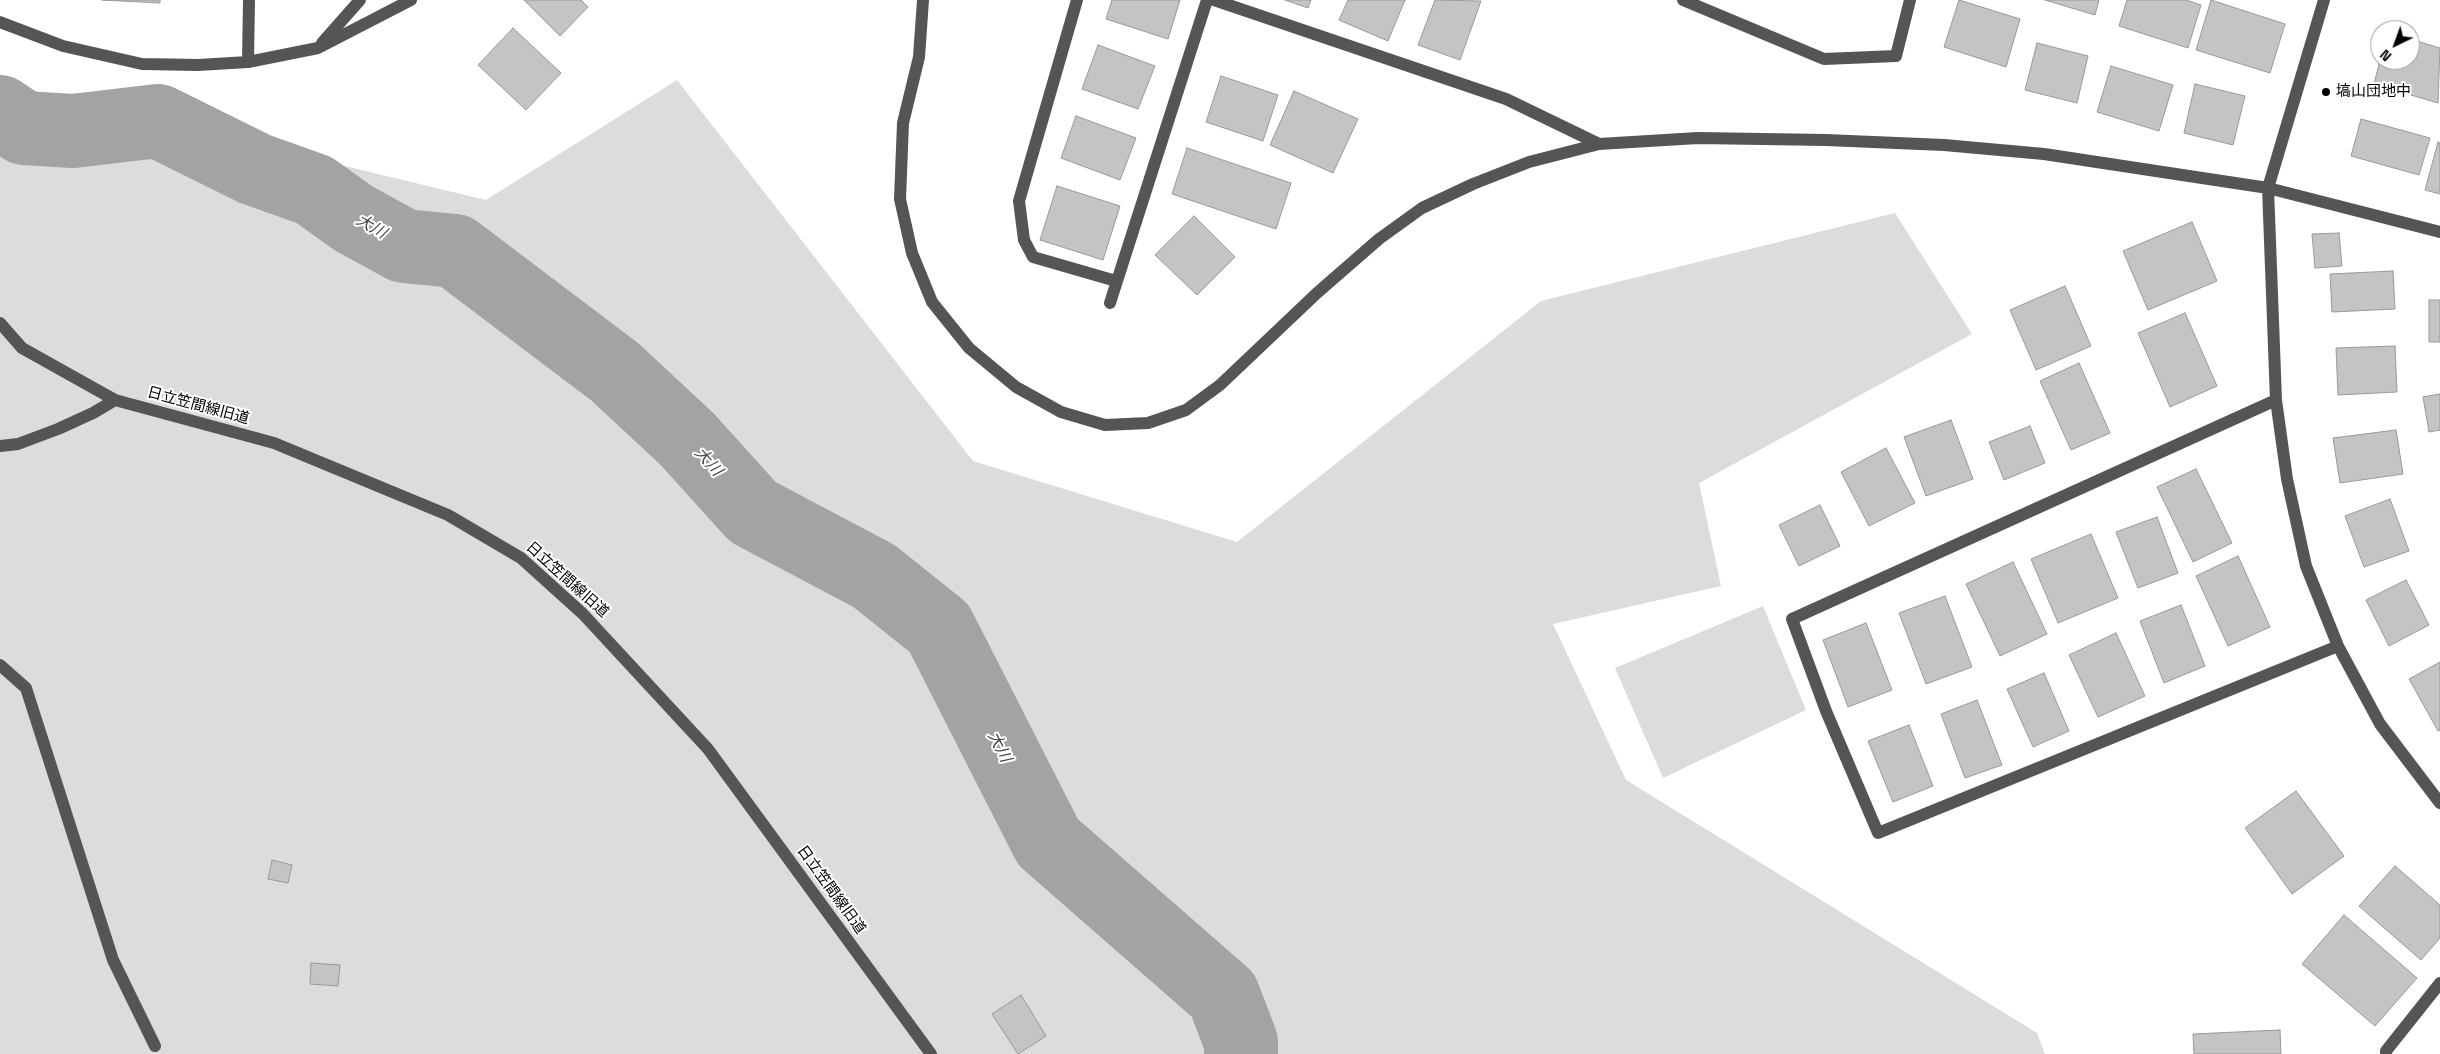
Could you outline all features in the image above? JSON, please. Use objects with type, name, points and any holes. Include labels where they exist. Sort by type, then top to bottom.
[{"type":"street","points":[[248,62],[249,0]]},
{"type":"street","points":[[318,48],[360,0]]},
{"type":"street","points":[[0,22],[63,46],[142,64],[198,65],[248,62],[318,48],[411,0]]},
{"type":"street","points":[[923,0],[919,57],[903,123],[900,199],[912,253],[932,302],[969,348],[1016,387],[1061,412],[1105,425],[1148,423],[1186,410],[1220,385],[1317,293],[1379,239],[1422,208],[1473,184],[1529,162],[1599,144],[1698,138],[1944,146],[2044,154],[2268,188],[2440,232]]},
{"type":"street","points":[[1077,0],[1019,202],[1024,240],[1033,257],[1116,281]]},
{"type":"street","points":[[1110,303],[1207,0]]},
{"type":"street","points":[[1214,0],[1506,99],[1599,144]]},
{"type":"street","points":[[1684,0],[1824,60],[1896,56],[1910,0]]},
{"type":"street","points":[[2324,0],[2268,188],[2276,400],[2287,479],[2306,566],[2338,646],[2380,724],[2440,804]]},
{"type":"street","name":"日立笠間線旧道","points":[[0,323],[22,348],[115,400],[274,443],[448,515],[521,558],[583,614],[708,749],[931,1054]]},
{"type":"street","points":[[0,446],[18,444],[58,429],[93,413],[115,400]]},
{"type":"street","points":[[2276,400],[1792,620],[1826,711],[1878,833],[2338,646]]},
{"type":"street","points":[[0,665],[26,688],[113,960],[156,1046]]},
{"type":"street","points":[[2386,1054],[2386,1051],[2440,983]]},
{"type":"shaded area","points":[[677,80],[973,461],[1237,542],[1541,301],[1895,213],[1972,334],[1699,483],[1721,586],[1553,624],[1626,780],[2037,1033],[2045,1054],[0,1054],[0,83],[486,200]]},
{"type":"shaded area","points":[[1763,606],[1806,710],[1663,778],[1615,668]]},
{"type":"building","points":[[102,0],[160,0],[160,3]]},
{"type":"building","points":[[524,0],[581,0],[588,7],[560,36]]},
{"type":"building","points":[[1112,0],[1180,0],[1168,39],[1106,19]]},
{"type":"building","points":[[1285,0],[1311,0],[1308,8]]},
{"type":"building","points":[[1348,0],[1405,0],[1388,41],[1339,20]]},
{"type":"building","points":[[1435,0],[1481,1],[1460,60],[1418,45]]},
{"type":"building","points":[[1959,0],[2020,19],[2006,67],[1944,47]]},
{"type":"building","points":[[2045,0],[2099,0],[2095,15]]},
{"type":"building","points":[[2127,0],[2186,0],[2201,5],[2188,48],[2119,26]]},
{"type":"building","points":[[2211,0],[2285,24],[2270,73],[2196,50]]},
{"type":"building","points":[[513,28],[561,73],[526,110],[478,65]]},
{"type":"building","points":[[2420,42],[2440,48],[2438,103],[2374,84],[2378,70],[2420,70]]},
{"type":"building","points":[[2037,43],[2088,56],[2077,103],[2025,90]]},
{"type":"building","points":[[1098,45],[1155,66],[1138,109],[1082,89]]},
{"type":"building","points":[[2111,66],[2173,85],[2159,131],[2097,112]]},
{"type":"building","points":[[1221,76],[1278,95],[1263,141],[1206,122]]},
{"type":"building","points":[[2195,84],[2245,96],[2233,145],[2184,133]]},
{"type":"building","points":[[1294,91],[1358,119],[1333,173],[1270,145]]},
{"type":"building","points":[[1076,116],[1136,138],[1120,180],[1061,158]]},
{"type":"building","points":[[2361,119],[2430,138],[2419,175],[2351,156]]},
{"type":"building","points":[[2438,142],[2440,143],[2440,194],[2425,190]]},
{"type":"building","points":[[1187,148],[1291,183],[1276,229],[1172,194]]},
{"type":"building","points":[[1057,186],[1120,206],[1103,260],[1040,240]]},
{"type":"building","points":[[1194,216],[1235,257],[1197,295],[1155,255]]},
{"type":"building","points":[[2192,222],[2217,281],[2148,310],[2123,251]]},
{"type":"building","points":[[2339,233],[2342,266],[2315,268],[2312,234]]},
{"type":"building","points":[[2393,271],[2395,309],[2332,312],[2330,274]]},
{"type":"building","points":[[2065,286],[2091,346],[2036,370],[2010,310]]},
{"type":"building","points":[[2429,300],[2440,300],[2440,342],[2429,342]]},
{"type":"building","points":[[2185,313],[2217,386],[2170,407],[2138,333]]},
{"type":"building","points":[[2395,346],[2397,392],[2338,395],[2336,348]]},
{"type":"building","points":[[2079,363],[2110,433],[2071,450],[2040,381]]},
{"type":"building","points":[[2440,394],[2440,430],[2429,432],[2423,397]]},
{"type":"building","points":[[1951,420],[1973,479],[1926,496],[1904,437]]},
{"type":"building","points":[[2030,426],[2045,463],[2004,480],[1989,442]]},
{"type":"building","points":[[2396,430],[2403,474],[2340,483],[2333,438]]},
{"type":"building","points":[[1886,448],[1915,503],[1869,526],[1841,472]]},
{"type":"building","points":[[2196,469],[2232,543],[2193,562],[2157,487]]},
{"type":"building","points":[[2390,499],[2409,551],[2364,567],[2345,516]]},
{"type":"building","points":[[1820,505],[1840,546],[1799,566],[1779,525]]},
{"type":"building","points":[[2157,517],[2178,573],[2138,588],[2116,532]]},
{"type":"building","points":[[2091,534],[2118,598],[2058,623],[2031,559]]},
{"type":"building","points":[[2238,556],[2270,627],[2228,646],[2196,576]]},
{"type":"building","points":[[2013,562],[2047,634],[2000,656],[1966,584]]},
{"type":"building","points":[[2406,580],[2429,625],[2389,646],[2366,600]]},
{"type":"building","points":[[1945,596],[1972,667],[1926,684],[1899,613]]},
{"type":"building","points":[[2181,605],[2205,666],[2164,683],[2140,621]]},
{"type":"building","points":[[1866,623],[1892,690],[1848,707],[1823,640]]},
{"type":"building","points":[[2116,633],[2145,696],[2098,717],[2069,655]]},
{"type":"building","points":[[2440,662],[2440,730],[2438,731],[2409,679]]},
{"type":"building","points":[[2044,673],[2069,731],[2033,747],[2007,689]]},
{"type":"building","points":[[1977,700],[2002,765],[1965,778],[1941,714]]},
{"type":"building","points":[[1909,725],[1933,786],[1893,802],[1868,741]]},
{"type":"building","points":[[2296,791],[2344,856],[2292,894],[2245,828]]},
{"type":"building","points":[[272,860],[292,865],[288,883],[268,879]]},
{"type":"building","points":[[2395,866],[2440,905],[2440,938],[2421,960],[2359,906]]},
{"type":"building","points":[[2344,915],[2417,978],[2375,1026],[2302,964]]},
{"type":"building","points":[[311,963],[340,965],[338,986],[310,984]]},
{"type":"building","points":[[1021,995],[1046,1036],[1018,1054],[992,1014]]},
{"type":"building","points":[[2280,1030],[2281,1054],[2194,1054],[2193,1034]]},
{"type":"waterway","name":"大川","points":[[0,112],[24,128],[73,131],[158,121],[255,169],[314,190],[353,218],[404,246],[455,251],[615,372],[687,439],[753,512],[874,576],[939,628],[1048,842],[1223,995],[1241,1042],[1241,1054]]},
{"type":"place","name":"塙山団地中","points":[[2326,92]]}]
